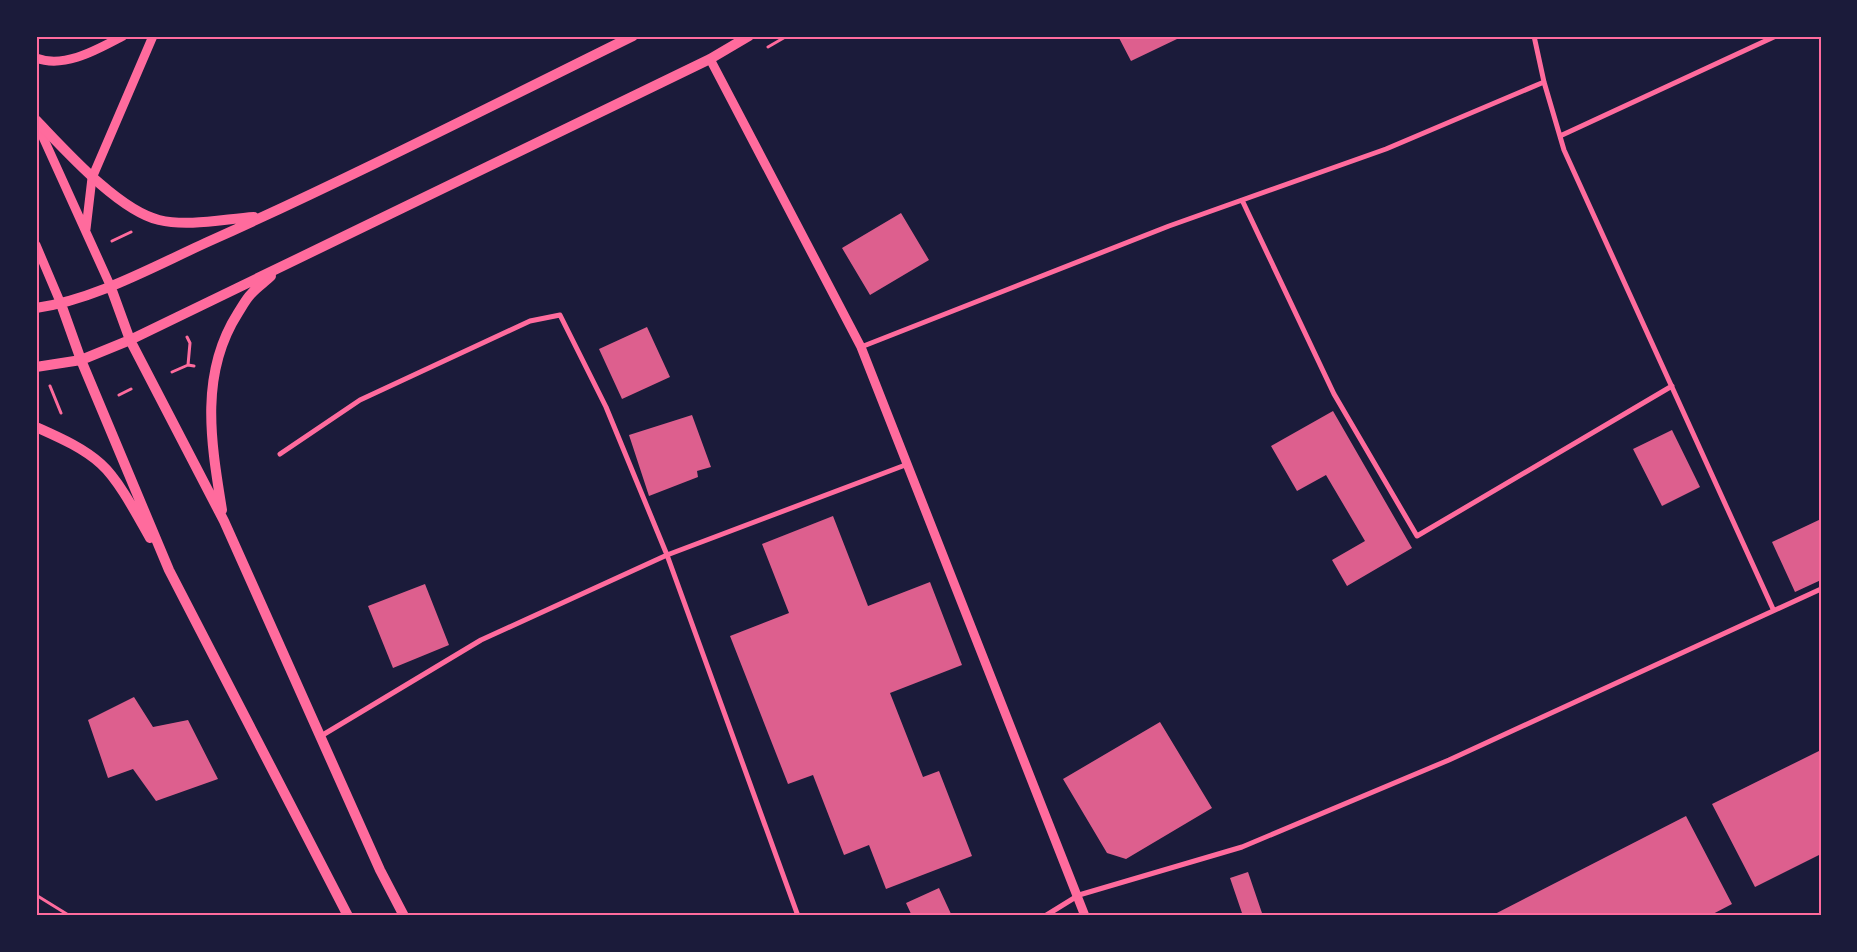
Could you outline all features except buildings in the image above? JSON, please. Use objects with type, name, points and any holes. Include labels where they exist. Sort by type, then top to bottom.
[{"type":"main road","points":[[36,308],[61,304],[110,285],[262,217],[634,36]]},
{"type":"main road","points":[[36,367],[81,360],[130,340],[710,59],[749,36]]},
{"type":"main road","points":[[36,120],[92,178],[136,210],[158,220],[180,222],[262,217]]},
{"type":"main road","points":[[224,520],[213,444],[211,414],[214,370],[226,332],[250,294],[283,267]]},
{"type":"main road","points":[[110,285],[130,340],[224,520],[380,870],[404,916]]},
{"type":"main road","points":[[61,304],[81,360],[169,570]]},
{"type":"main road","points":[[36,428],[70,443],[102,464],[128,501],[169,570],[348,916]]},
{"type":"street","points":[[36,58],[46,62],[87,55],[123,36]]},
{"type":"street","points":[[86,229],[92,178],[153,36]]},
{"type":"street","points":[[1534,36],[1544,82],[1564,150],[1773,609]]},
{"type":"street","points":[[1560,136],[1776,36]]},
{"type":"street","points":[[710,59],[861,347],[1079,895],[1085,916]]},
{"type":"street","points":[[861,347],[1242,200],[1386,149],[1544,82]]},
{"type":"street","points":[[36,120],[110,285]]},
{"type":"street","points":[[1242,200],[1334,394],[1417,536],[1672,386]]},
{"type":"street","points":[[36,245],[61,304]]},
{"type":"street","points":[[280,454],[360,400],[530,321],[560,315],[606,407],[667,555],[798,916]]},
{"type":"street","points":[[321,736],[481,640],[667,555],[908,464]]},
{"type":"street","points":[[1045,916],[1079,895],[1242,847],[1449,760],[1773,609],[1821,589]]},
{"type":"path","points":[[763,51],[787,36]]},
{"type":"path","points":[[100,403],[188,365]]},
{"type":"path","points":[[36,895],[70,916]]}]
